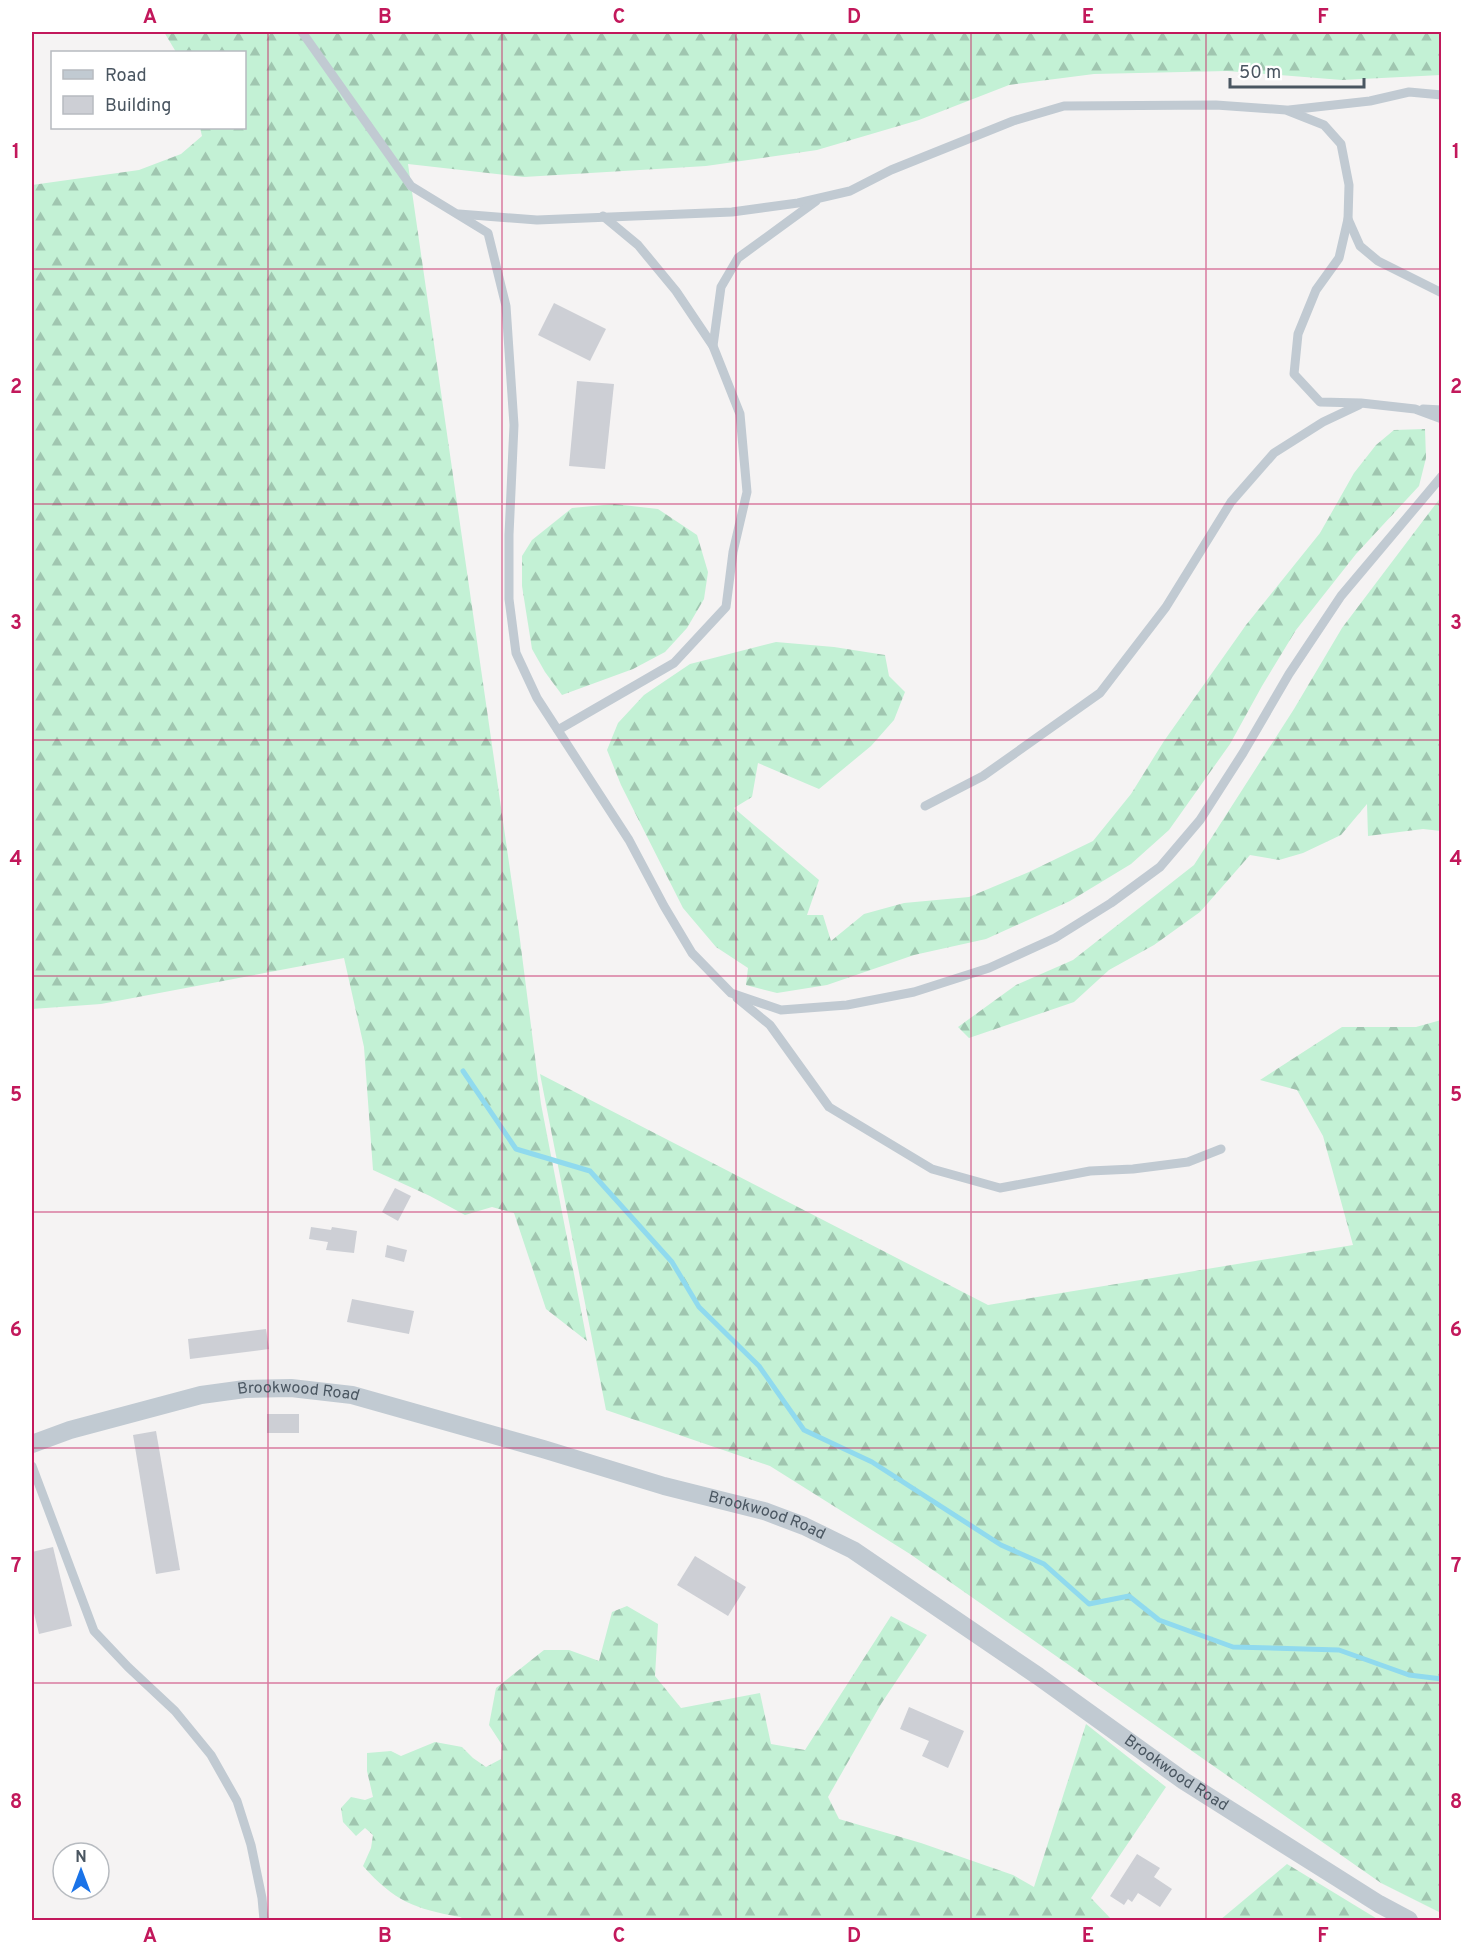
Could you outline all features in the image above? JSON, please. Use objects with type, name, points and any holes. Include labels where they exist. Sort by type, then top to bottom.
[{"type":"street","name":"Brookwood Road","points":[[32,1444],[69,1430],[201,1395],[245,1389],[291,1388],[352,1395],[664,1486],[764,1510],[804,1526],[853,1550],[1038,1676],[1184,1781],[1379,1904],[1409,1920]]},
{"type":"lane","points":[[302,32],[411,186],[488,233],[506,306],[514,425],[509,535],[509,599],[516,653],[537,698],[629,840],[692,953],[731,993],[770,1025],[830,1107],[932,1169],[1000,1188],[1090,1171],[1133,1169],[1188,1162],[1221,1149]]},
{"type":"lane","points":[[456,214],[537,220],[732,212],[798,203],[850,191],[891,170],[1013,121],[1064,106],[1216,105],[1286,110],[1370,101],[1409,92],[1442,95]]},
{"type":"lane","points":[[1286,110],[1324,125],[1341,144],[1349,185],[1348,219],[1339,258],[1316,290],[1298,334],[1294,374],[1320,402],[1442,410]]},
{"type":"lane","points":[[713,346],[722,287],[738,258],[823,197]]},
{"type":"lane","points":[[558,730],[674,663],[726,607],[734,552],[747,492],[740,414],[713,346],[676,291],[638,245],[603,216]]},
{"type":"lane","points":[[1348,219],[1360,246],[1378,261],[1442,293]]},
{"type":"lane","points":[[925,806],[983,776],[1100,693],[1166,607],[1231,502],[1274,453],[1323,422],[1361,404]]},
{"type":"lane","points":[[1415,409],[1442,419]]},
{"type":"lane","points":[[731,993],[781,1010],[846,1005],[914,992],[989,968],[1055,938],[1111,903],[1160,867],[1200,820],[1243,753],[1289,674],[1341,596],[1442,476]]},
{"type":"lane","points":[[32,1466],[94,1631],[175,1711],[211,1755],[237,1801],[251,1845],[264,1920]]},
{"type":"green space","points":[[164,32],[1441,32],[1441,75],[1342,80],[1227,71],[1094,74],[1009,85],[919,120],[817,150],[706,166],[524,177],[408,164],[519,932],[541,1104],[587,1341],[546,1309],[514,1213],[492,1207],[465,1215],[373,1170],[364,1047],[344,958],[101,1004],[32,1009],[32,185],[139,170],[181,154],[202,136],[200,129],[246,129],[246,51],[175,51]]},
{"type":"green space","points":[[1425,429],[1426,458],[1419,486],[1356,554],[1296,630],[1230,744],[1169,830],[1131,864],[1070,901],[986,939],[914,955],[827,985],[777,993],[746,985],[748,968],[716,947],[683,908],[621,785],[607,750],[618,723],[644,695],[690,664],[776,642],[834,647],[885,655],[889,676],[905,692],[894,720],[871,746],[819,789],[758,763],[752,797],[734,808],[819,880],[807,915],[823,915],[831,941],[864,914],[904,903],[969,897],[1029,872],[1093,841],[1131,794],[1164,741],[1246,625],[1320,533],[1354,473],[1376,445],[1394,430]]},
{"type":"green space","points":[[1441,497],[1441,831],[1423,829],[1368,836],[1367,804],[1341,835],[1303,853],[1279,860],[1250,855],[1200,912],[1154,945],[1109,970],[1074,1002],[969,1038],[958,1027],[1016,985],[1073,960],[1194,865],[1294,709],[1342,628]]},
{"type":"green space","points":[[614,504],[658,509],[697,535],[708,572],[704,599],[687,628],[665,652],[633,669],[562,695],[532,649],[522,586],[522,556],[532,540],[572,508]]},
{"type":"green space","points":[[1441,1020],[1441,1913],[1381,1883],[910,1554],[770,1466],[606,1410],[540,1074],[988,1305],[1353,1245],[1323,1136],[1297,1090],[1260,1080],[1342,1027],[1416,1027]]},
{"type":"green space","points":[[627,1606],[658,1624],[655,1676],[681,1708],[760,1693],[771,1744],[805,1750],[891,1616],[927,1635],[881,1704],[828,1797],[839,1819],[921,1843],[1013,1875],[1034,1887],[1086,1724],[1166,1787],[1091,1898],[1112,1920],[466,1920],[418,1907],[385,1888],[363,1866],[371,1848],[373,1835],[365,1828],[356,1836],[343,1822],[341,1808],[351,1797],[365,1800],[373,1797],[367,1771],[367,1753],[391,1751],[401,1756],[435,1742],[462,1747],[486,1767],[501,1759],[502,1745],[489,1725],[496,1688],[544,1650],[569,1650],[599,1661],[612,1612]]},
{"type":"green space","points":[[1287,1864],[1379,1920],[1220,1920]]},
{"type":"building","points":[[554,303],[606,329],[590,361],[538,335]]},
{"type":"building","points":[[577,381],[614,384],[605,469],[569,466]]},
{"type":"building","points":[[395,1188],[411,1196],[398,1221],[382,1212]]},
{"type":"building","points":[[311,1227],[331,1230],[332,1227],[357,1231],[354,1253],[326,1250],[328,1242],[309,1239]]},
{"type":"building","points":[[387,1245],[407,1250],[404,1262],[385,1257]]},
{"type":"building","points":[[352,1299],[414,1311],[409,1334],[347,1322]]},
{"type":"building","points":[[266,1329],[269,1349],[190,1359],[188,1339]]},
{"type":"building","points":[[267,1414],[299,1414],[299,1433],[267,1433]]},
{"type":"building","points":[[156,1431],[180,1570],[156,1574],[133,1435]]},
{"type":"building","points":[[53,1547],[72,1626],[39,1634],[32,1605],[32,1552]]},
{"type":"building","points":[[695,1556],[746,1587],[728,1616],[677,1585]]},
{"type":"building","points":[[909,1707],[964,1731],[948,1768],[922,1756],[929,1741],[900,1729]]},
{"type":"building","points":[[1137,1854],[1160,1868],[1154,1877],[1172,1889],[1160,1907],[1138,1893],[1132,1902],[1128,1899],[1124,1905],[1110,1896]]},
{"type":"waterway","points":[[463,1071],[516,1149],[590,1171],[672,1262],[699,1307],[759,1366],[804,1430],[872,1462],[1001,1545],[1044,1564],[1089,1604],[1129,1596],[1159,1620],[1233,1647],[1339,1650],[1409,1675],[1442,1679]]}]
